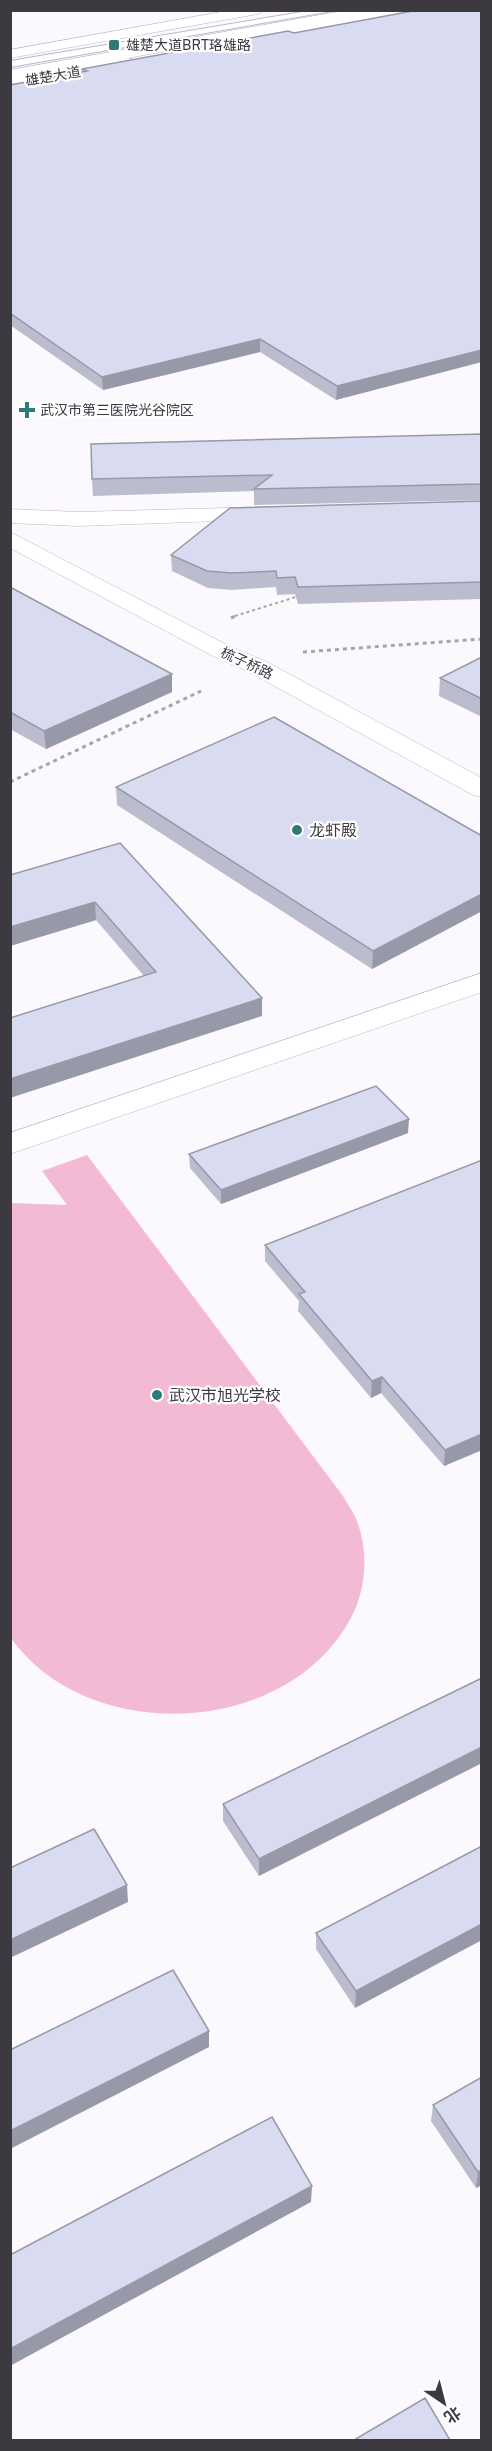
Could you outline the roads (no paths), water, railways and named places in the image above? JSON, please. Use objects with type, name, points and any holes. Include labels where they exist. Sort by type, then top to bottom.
[{"type":"main road","name":"雄楚大道","points":[[10,54],[258,10]]},
{"type":"main road","points":[[10,63],[301,10]]},
{"type":"main road","points":[[10,73],[374,10]]},
{"type":"main road","name":"雄楚大道","points":[[10,83],[413,10]]},
{"type":"main road","points":[[10,516],[78,519],[287,517],[95,525],[70,530],[50,541],[49,551],[56,564]]},
{"type":"main road","name":"梳子桥路","points":[[10,539],[220,651],[258,667],[482,789]]},
{"type":"main road","name":"梳子桥路","points":[[10,559],[201,660],[241,675],[422,770],[482,805]]},
{"type":"main road","points":[[10,1129],[482,968]]},
{"type":"main road","points":[[10,1144],[482,982]]},
{"type":"lane","points":[[10,63],[334,10]]},
{"type":"lane","points":[[10,73],[357,10]]},
{"type":"place","name":"雄楚大道BRT珞雄路","points":[[114,45]]},
{"type":"place","name":"武汉市第三医院光谷院区","points":[[27,410]]},
{"type":"place","name":"龙虾殿","points":[[297,830]]},
{"type":"place","name":"武汉市旭光学校","points":[[157,1395]]}]
